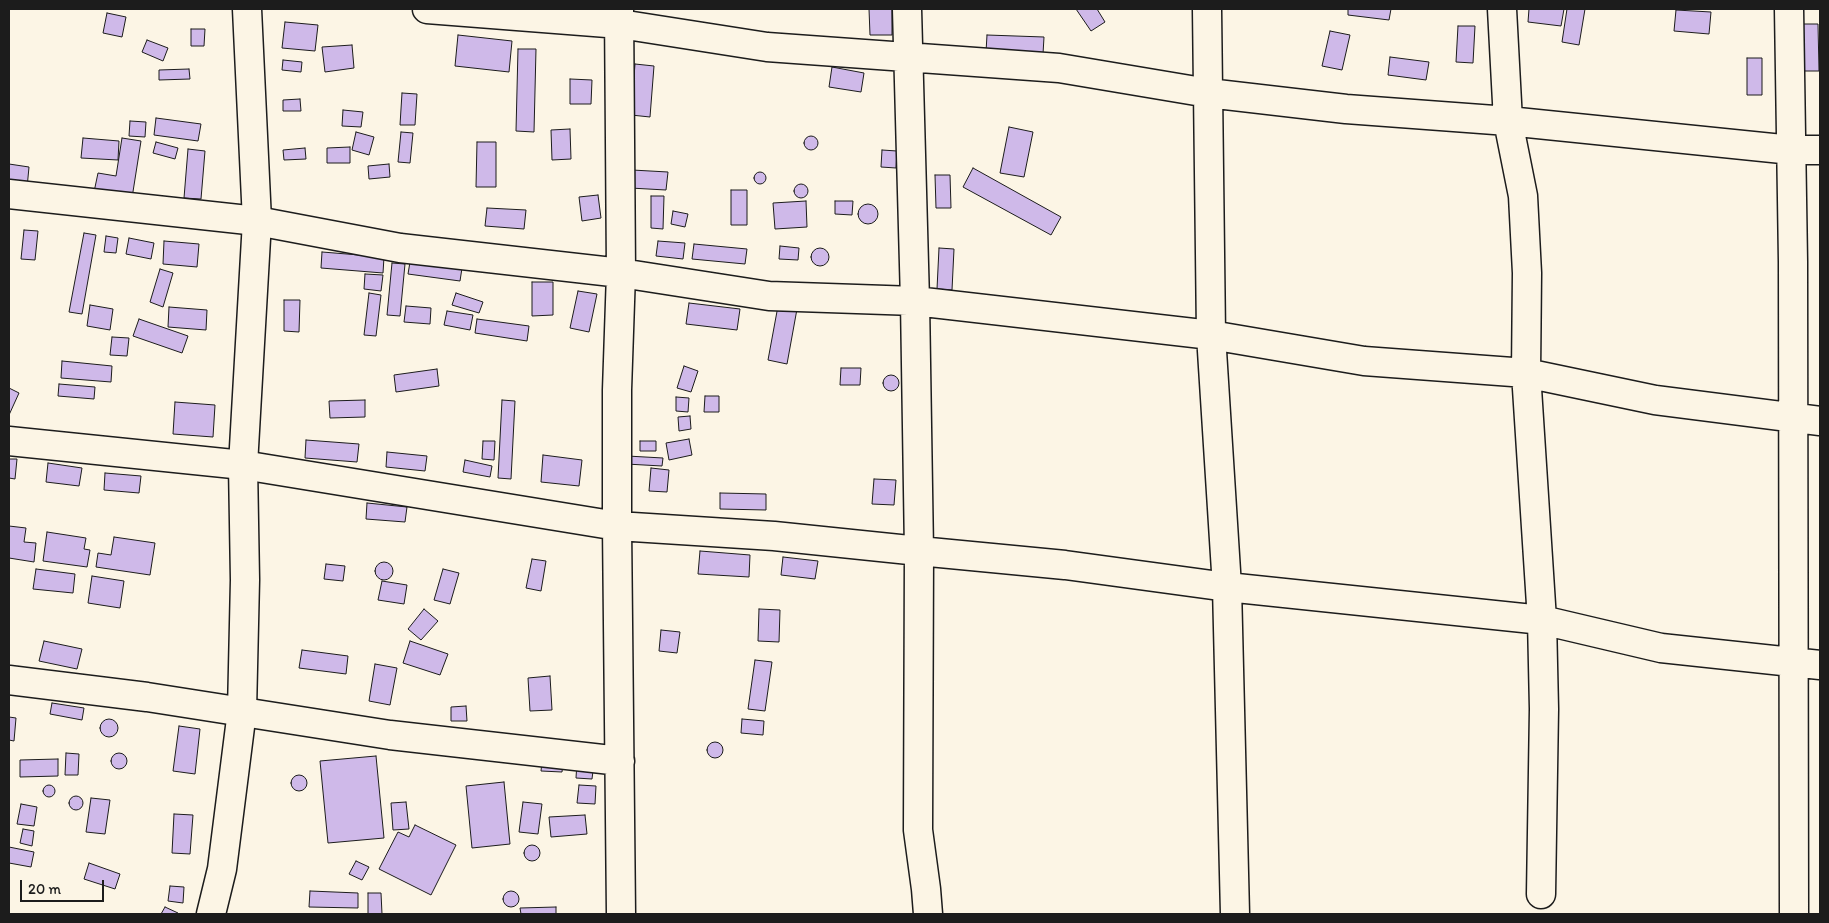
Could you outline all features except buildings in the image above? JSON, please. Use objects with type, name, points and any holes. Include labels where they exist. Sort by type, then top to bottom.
[{"type":"street","points":[[211,914],[222,868],[242,712],[246,580],[243,465],[257,221],[247,9]]},
{"type":"street","points":[[427,9],[619,16],[767,47],[1059,68],[1208,93],[1346,109],[1508,121],[1792,150],[1820,150]]},
{"type":"street","points":[[907,9],[915,301],[919,550],[918,830],[928,914]]},
{"type":"street","points":[[1207,9],[1212,334],[1227,588],[1235,914]]},
{"type":"street","points":[[1502,9],[1508,121],[1523,196],[1527,273],[1526,373],[1542,620],[1544,708],[1541,894]]},
{"type":"street","points":[[1789,9],[1792,150],[1794,914]]},
{"type":"street","points":[[619,16],[622,272],[617,390],[617,526],[621,914]]},
{"type":"street","points":[[9,194],[257,221],[400,248],[622,272],[769,296],[915,301],[1212,334],[1364,361],[1526,373],[1655,400],[1820,421]]},
{"type":"street","points":[[9,441],[243,465],[617,526],[774,536],[919,550],[1065,565],[1227,588],[1542,620],[1661,648],[1820,665]]},
{"type":"street","points":[[9,680],[148,697],[390,735],[620,761]]}]
